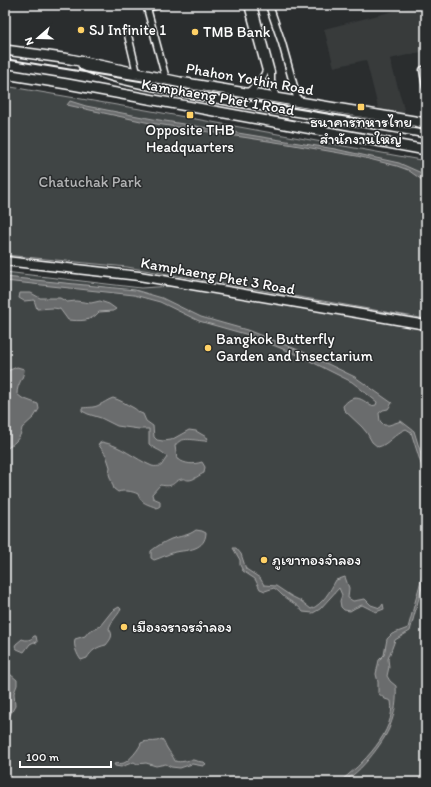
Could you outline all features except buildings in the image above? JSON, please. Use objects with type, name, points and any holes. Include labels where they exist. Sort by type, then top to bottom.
[{"type":"main road","name":"Phahon Yothin Road","points":[[5,50],[70,59],[166,79],[426,123]]},
{"type":"main road","name":"Phahon Yothin Road","points":[[70,59],[100,73],[125,80],[215,98],[426,133]]},
{"type":"main road","name":"Kamphaeng Phet 1 Road","points":[[5,74],[74,85],[426,150]]},
{"type":"main road","points":[[355,121],[381,115]]},
{"type":"street","points":[[159,5],[146,8],[166,79]]},
{"type":"street","points":[[247,93],[263,78],[266,71],[248,5]]},
{"type":"street","points":[[253,5],[271,72],[271,81],[276,98]]},
{"type":"street","points":[[269,5],[282,43],[298,101]]},
{"type":"street","points":[[128,34],[137,73]]},
{"type":"street","points":[[423,70],[426,87]]},
{"type":"street","points":[[263,78],[267,77],[271,81]]},
{"type":"street","name":"Kamphaeng Phet 3 Road","points":[[5,260],[139,276],[426,325]]},
{"type":"shaded area","points":[[417,5],[426,5],[426,51],[390,59],[406,116],[379,111],[366,60],[334,67],[324,29]]},
{"type":"shaded area","points":[[70,101],[86,106],[153,119],[335,149],[399,163],[426,175],[426,184],[408,170],[357,156],[150,123],[67,105]]},
{"type":"shaded area","points":[[5,277],[135,290],[162,298],[201,317],[247,330],[301,351],[355,377],[392,403],[388,409],[379,413],[380,421],[384,425],[401,421],[414,431],[426,470],[426,480],[411,432],[406,429],[398,433],[382,446],[378,447],[372,442],[362,427],[344,410],[343,406],[353,398],[360,399],[371,406],[376,405],[377,402],[352,382],[298,355],[245,334],[199,321],[160,302],[134,295],[5,281]]},
{"type":"shaded area","points":[[20,293],[31,293],[40,298],[60,298],[67,302],[76,301],[91,303],[100,301],[109,304],[116,309],[113,311],[99,312],[92,318],[85,320],[68,320],[60,309],[37,309],[34,300],[24,301],[19,298]]},
{"type":"shaded area","points":[[17,367],[24,369],[17,394],[22,398],[38,404],[39,409],[34,417],[22,428],[16,441],[5,450],[5,372]]},
{"type":"shaded area","points":[[113,398],[143,414],[146,421],[153,426],[154,437],[157,440],[171,440],[189,430],[196,431],[208,438],[206,441],[189,439],[181,441],[175,446],[177,459],[189,464],[202,462],[205,467],[204,473],[191,480],[179,480],[169,486],[160,485],[152,494],[153,498],[160,501],[160,506],[157,508],[143,502],[138,494],[128,491],[118,492],[114,489],[109,474],[110,467],[106,455],[98,444],[102,442],[115,446],[152,466],[161,466],[167,457],[149,444],[149,429],[117,426],[82,411],[82,408],[97,406]]},
{"type":"shaded area","points":[[196,530],[206,533],[203,543],[199,546],[190,550],[175,552],[154,560],[151,558],[151,551],[158,546],[171,539],[187,535]]},
{"type":"shaded area","points":[[233,548],[236,548],[241,554],[246,569],[260,578],[264,585],[276,586],[311,609],[323,601],[336,580],[345,577],[349,588],[348,598],[353,601],[365,599],[371,605],[380,608],[383,604],[384,609],[376,612],[362,605],[350,611],[344,610],[341,607],[340,601],[342,595],[339,588],[320,609],[313,613],[303,612],[274,588],[265,591],[260,589],[255,579],[243,571],[240,565],[240,560]]},
{"type":"shaded area","points":[[426,562],[426,572],[410,631],[395,640],[388,659],[389,667],[387,676],[396,686],[395,707],[390,726],[376,750],[361,768],[353,775],[339,782],[357,767],[376,747],[388,724],[391,712],[391,701],[385,699],[378,693],[376,674],[379,660],[384,655],[387,639],[392,634],[408,628]]},
{"type":"shaded area","points":[[119,607],[121,609],[112,621],[109,629],[112,635],[109,641],[106,645],[93,651],[87,658],[81,660],[76,650],[75,639],[85,636],[89,631],[100,626],[112,611]]},
{"type":"shaded area","points":[[36,636],[37,643],[34,642],[30,644],[24,652],[17,649],[15,646],[22,639],[29,640]]},
{"type":"shaded area","points":[[5,672],[17,680],[17,685],[14,693],[15,706],[5,724]]},
{"type":"shaded area","points":[[162,739],[175,761],[182,762],[193,760],[204,762],[206,764],[203,766],[192,764],[180,768],[171,767],[166,764],[156,766],[146,763],[137,764],[134,762],[121,767],[115,766],[114,764],[124,763],[129,760],[141,743]]},
{"type":"green space","name":"Chatuchak Park","points":[[5,86],[426,161],[426,319],[127,267],[5,255]]},
{"type":"green space","points":[[5,272],[141,288],[172,286],[426,328],[426,782],[5,782]]},
{"type":"railway","points":[[5,59],[426,130]]},
{"type":"place","name":"SJ Infinite 1","points":[[81,30]]},
{"type":"place","name":"TMB Bank","points":[[195,32]]},
{"type":"place","name":"ธนาคารทหารไทย สำนักงานใหญ่","points":[[361,107]]},
{"type":"place","name":"Opposite THB Headquarters","points":[[190,115]]},
{"type":"place","name":"Bangkok Butterfly Garden and Insectarium","points":[[208,348]]},
{"type":"place","name":"ภูเขาทองจำลอง","points":[[264,560]]},
{"type":"place","name":"เมืองจราจรจำลอง","points":[[124,627]]}]
